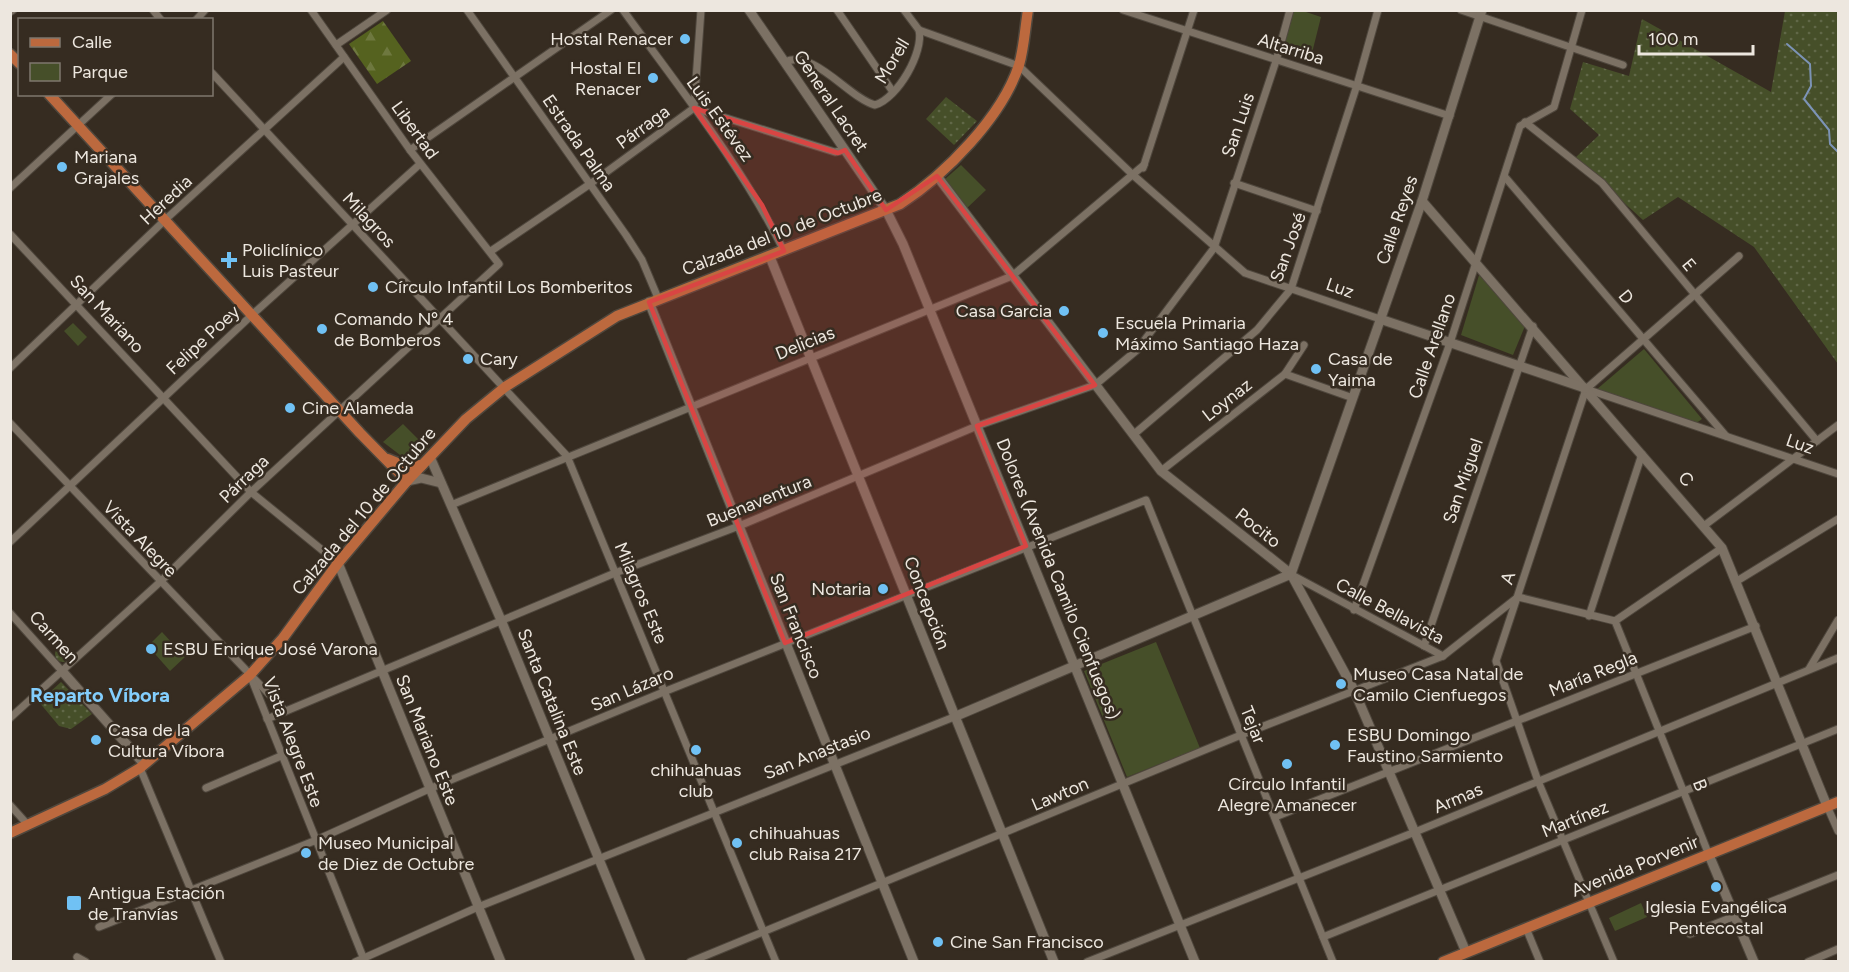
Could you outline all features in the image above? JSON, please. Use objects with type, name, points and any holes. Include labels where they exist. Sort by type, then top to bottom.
[{"type":"main road","name":"Calzada del 10 de Octubre","points":[[10,833],[105,789],[142,766],[250,675],[283,638],[338,564],[407,481],[466,419],[505,387],[617,316],[886,210],[914,195],[937,176],[982,128],[1019,66],[1028,10]]},
{"type":"main road","points":[[51,96],[407,481]]},
{"type":"main road","points":[[384,458],[405,466],[426,461]]},
{"type":"main road","name":"Avenida Porvenir","points":[[1443,962],[1468,957],[1526,928],[1588,902],[1839,802]]},
{"type":"street","name":"Libertad","points":[[311,10],[420,164],[499,264]]},
{"type":"street","points":[[336,45],[387,10]]},
{"type":"street","name":"Estrada Palma","points":[[467,10],[642,260],[653,300]]},
{"type":"street","points":[[410,150],[611,10]]},
{"type":"street","name":"Luis Estévez","points":[[623,10],[762,205],[784,251]]},
{"type":"street","points":[[701,10],[694,108],[835,152],[845,150]]},
{"type":"street","name":"General Lacret","points":[[749,10],[886,210]]},
{"type":"street","points":[[837,10],[893,93]]},
{"type":"street","name":"Luz","points":[[904,10],[920,30],[1019,66],[1135,177],[1245,273],[1836,473]]},
{"type":"street","name":"Morell","points":[[911,21],[912,10]]},
{"type":"street","name":"Altarriba","points":[[1122,10],[1187,33],[1450,116]]},
{"type":"street","name":"Delicias","points":[[452,505],[930,307],[1012,276],[1135,177],[1144,165],[1194,10]]},
{"type":"street","name":"San Luis","points":[[1214,248],[1276,61],[1290,10]]},
{"type":"street","name":"San José","points":[[1133,435],[1257,330],[1291,289],[1357,85],[1378,10]]},
{"type":"street","points":[[1461,10],[1481,14],[1623,65]]},
{"type":"street","points":[[1525,122],[1554,107],[1582,10]]},
{"type":"street","name":"Calle Reyes","points":[[1291,574],[1422,201],[1481,14]]},
{"type":"street","name":"Morell","points":[[785,62],[795,59],[818,68],[870,104],[883,102],[893,93],[920,50],[922,40],[920,30]]},
{"type":"street","name":"Heredia","points":[[10,368],[166,219],[344,57]]},
{"type":"street","name":"Milagros","points":[[213,74],[267,129],[353,226],[505,387]]},
{"type":"street","points":[[10,188],[110,96]]},
{"type":"street","name":"Párraga","points":[[491,251],[590,184],[694,108]]},
{"type":"street","name":"Calle Arellano","points":[[1354,609],[1450,343],[1520,126],[1525,122]]},
{"type":"street","name":"E","points":[[1525,122],[1602,183],[1817,441]]},
{"type":"street","name":"Felipe Poey","points":[[10,542],[253,314],[420,164]]},
{"type":"street","name":"Pocito","points":[[937,176],[1161,471],[1291,574],[1354,690],[1468,957]]},
{"type":"street","name":"D","points":[[1505,177],[1726,436]]},
{"type":"street","points":[[1234,183],[1317,211]]},
{"type":"street","name":"C","points":[[1422,201],[1533,326],[1705,525],[1722,548],[1839,831]]},
{"type":"street","name":"Dolores (Avenida Camilo Cienfuegos)","points":[[886,210],[930,307],[1195,962]]},
{"type":"street","name":"San Mariano","points":[[10,234],[251,492],[338,564]]},
{"type":"street","name":"Buenaventura","points":[[267,719],[501,620],[615,573],[739,526],[977,426],[1095,385],[1137,350],[1214,248]]},
{"type":"street","points":[[1586,389],[1738,256]]},
{"type":"street","name":"Concepción","points":[[770,257],[1054,962]]},
{"type":"street","name":"Párraga","points":[[10,718],[160,582],[251,492],[499,264]]},
{"type":"street","name":"San Francisco","points":[[653,300],[690,406],[914,962]]},
{"type":"street","name":"San Miguel","points":[[1424,646],[1533,326]]},
{"type":"street","name":"Loynaz","points":[[1161,471],[1285,374],[1304,345]]},
{"type":"street","points":[[1285,374],[1353,398]]},
{"type":"street","name":"Milagros Este","points":[[505,387],[567,456],[716,811],[776,962]]},
{"type":"street","name":"A","points":[[1586,389],[1496,662],[1538,781],[1614,962]]},
{"type":"street","name":"Vista Alegre","points":[[10,423],[250,675]]},
{"type":"street","points":[[1705,525],[1839,425]]},
{"type":"street","points":[[1589,616],[1642,454]]},
{"type":"street","name":"Santa Catalina Este","points":[[426,461],[452,505],[640,962]]},
{"type":"street","points":[[1836,473],[1839,483]]},
{"type":"street","points":[[407,481],[422,478],[441,483]]},
{"type":"street","name":"San Lázaro","points":[[99,927],[314,841],[429,789],[666,691],[1146,500]]},
{"type":"street","name":"Tejar","points":[[1146,500],[1333,962]]},
{"type":"street","points":[[1737,581],[1839,519]]},
{"type":"street","points":[[1518,597],[1615,621],[1722,548]]},
{"type":"street","name":"San Mariano Este","points":[[338,564],[501,962]]},
{"type":"street","name":"Calle Bellavista","points":[[1291,574],[1443,656],[1518,597]]},
{"type":"street","name":"San Anastasio","points":[[355,962],[364,960],[478,907],[954,717],[1291,574]]},
{"type":"street","name":"Carmen","points":[[10,613],[142,766]]},
{"type":"street","points":[[1809,670],[1839,620]]},
{"type":"street","name":"B","points":[[1615,621],[1638,672],[1709,855],[1754,962]]},
{"type":"street","name":"María Regla","points":[[1275,817],[1756,626]]},
{"type":"street","name":"Lawton","points":[[690,962],[1002,836],[1241,735],[1443,656]]},
{"type":"street","name":"Armas","points":[[1087,962],[1300,879],[1839,658]]},
{"type":"street","name":"Vista Alegre Este","points":[[250,675],[285,711]]},
{"type":"street","name":"Vista Alegre Este","points":[[250,675],[314,841],[364,960]]},
{"type":"street","name":"Martínez","points":[[1323,937],[1839,729]]},
{"type":"street","points":[[206,788],[281,756]]},
{"type":"street","points":[[142,766],[221,962]]},
{"type":"street","points":[[10,805],[28,825]]},
{"type":"street","points":[[1690,934],[1839,875]]},
{"type":"street","points":[[1526,928],[1540,962]]},
{"type":"street","points":[[1808,962],[1839,949]]},
{"type":"street","points":[[77,957],[86,962]]},
{"type":"highlighted area","points":[[694,108],[838,153],[845,150],[886,210],[937,176],[1095,385],[977,426],[1026,546],[785,643],[649,302],[784,251],[762,205]]},
{"type":"green space","points":[[1294,11],[1303,11],[1321,17],[1310,61],[1282,52]]},
{"type":"green space","points":[[1785,11],[1838,11],[1838,364],[1754,247],[1678,197],[1643,220],[1575,158],[1599,135],[1570,109],[1583,62],[1629,76],[1642,19],[1771,92]]},
{"type":"green space","points":[[383,21],[411,61],[377,84],[349,44]]},
{"type":"green space","points":[[946,97],[977,121],[954,145],[926,119]]},
{"type":"green space","points":[[961,165],[986,190],[966,209],[944,180]]},
{"type":"green space","points":[[1480,272],[1525,326],[1513,355],[1461,335]]},
{"type":"green space","points":[[73,323],[87,337],[78,346],[64,331]]},
{"type":"green space","points":[[1644,349],[1702,419],[1695,424],[1596,390]]},
{"type":"green space","points":[[403,424],[428,449],[413,457],[404,458],[383,442]]},
{"type":"green space","points":[[162,632],[185,657],[170,671],[148,646]]},
{"type":"green space","points":[[1156,642],[1200,748],[1127,777],[1084,671]]},
{"type":"green space","points":[[63,646],[71,654],[63,662],[55,654]]},
{"type":"green space","points":[[61,682],[92,714],[71,729],[59,726],[39,702]]},
{"type":"green space","points":[[1641,903],[1647,917],[1615,931],[1609,918]]},
{"type":"waterway","points":[[1787,44],[1810,64],[1811,86],[1804,99],[1829,130],[1830,144],[1838,152]]},
{"type":"place","name":"Hostal Renacer","points":[[685,39]]},
{"type":"place","name":"Hostal El Renacer","points":[[653,78]]},
{"type":"place","name":"Mariana Grajales","points":[[62,167]]},
{"type":"place","name":"Policlínico Luis Pasteur","points":[[229,260]]},
{"type":"place","name":"Círculo Infantil Los Bomberitos","points":[[373,287]]},
{"type":"place","name":"Casa Garcia","points":[[1064,311]]},
{"type":"place","name":"Comando Nº 4 de Bomberos","points":[[322,329]]},
{"type":"place","name":"Escuela Primaria Máximo Santiago Haza","points":[[1103,333]]},
{"type":"place","name":"Cary","points":[[468,359]]},
{"type":"place","name":"Casa de Yaima","points":[[1316,369]]},
{"type":"place","name":"Cine Alameda","points":[[290,408]]},
{"type":"place","name":"Notaria","points":[[883,589]]},
{"type":"place","name":"ESBU Enrique José Varona","points":[[151,649]]},
{"type":"place","name":"Museo Casa Natal de Camilo Cienfuegos","points":[[1341,684]]},
{"type":"place","name":"Casa de la Cultura Víbora","points":[[96,740]]},
{"type":"place","name":"ESBU Domingo Faustino Sarmiento","points":[[1335,745]]},
{"type":"place","name":"chihuahuas club","points":[[696,750]]},
{"type":"place","name":"Círculo Infantil Alegre Amanecer","points":[[1287,764]]},
{"type":"place","name":"chihuahuas club Raisa 217","points":[[737,843]]},
{"type":"place","name":"Museo Municipal de Diez de Octubre","points":[[306,853]]},
{"type":"place","name":"Iglesia Evangélica Pentecostal","points":[[1716,887]]},
{"type":"place","name":"Antigua Estación de Tranvías","points":[[74,903]]},
{"type":"place","name":"Cine San Francisco","points":[[938,942]]},
{"type":"district","name":"Reparto Víbora","points":[[100,695]]}]
